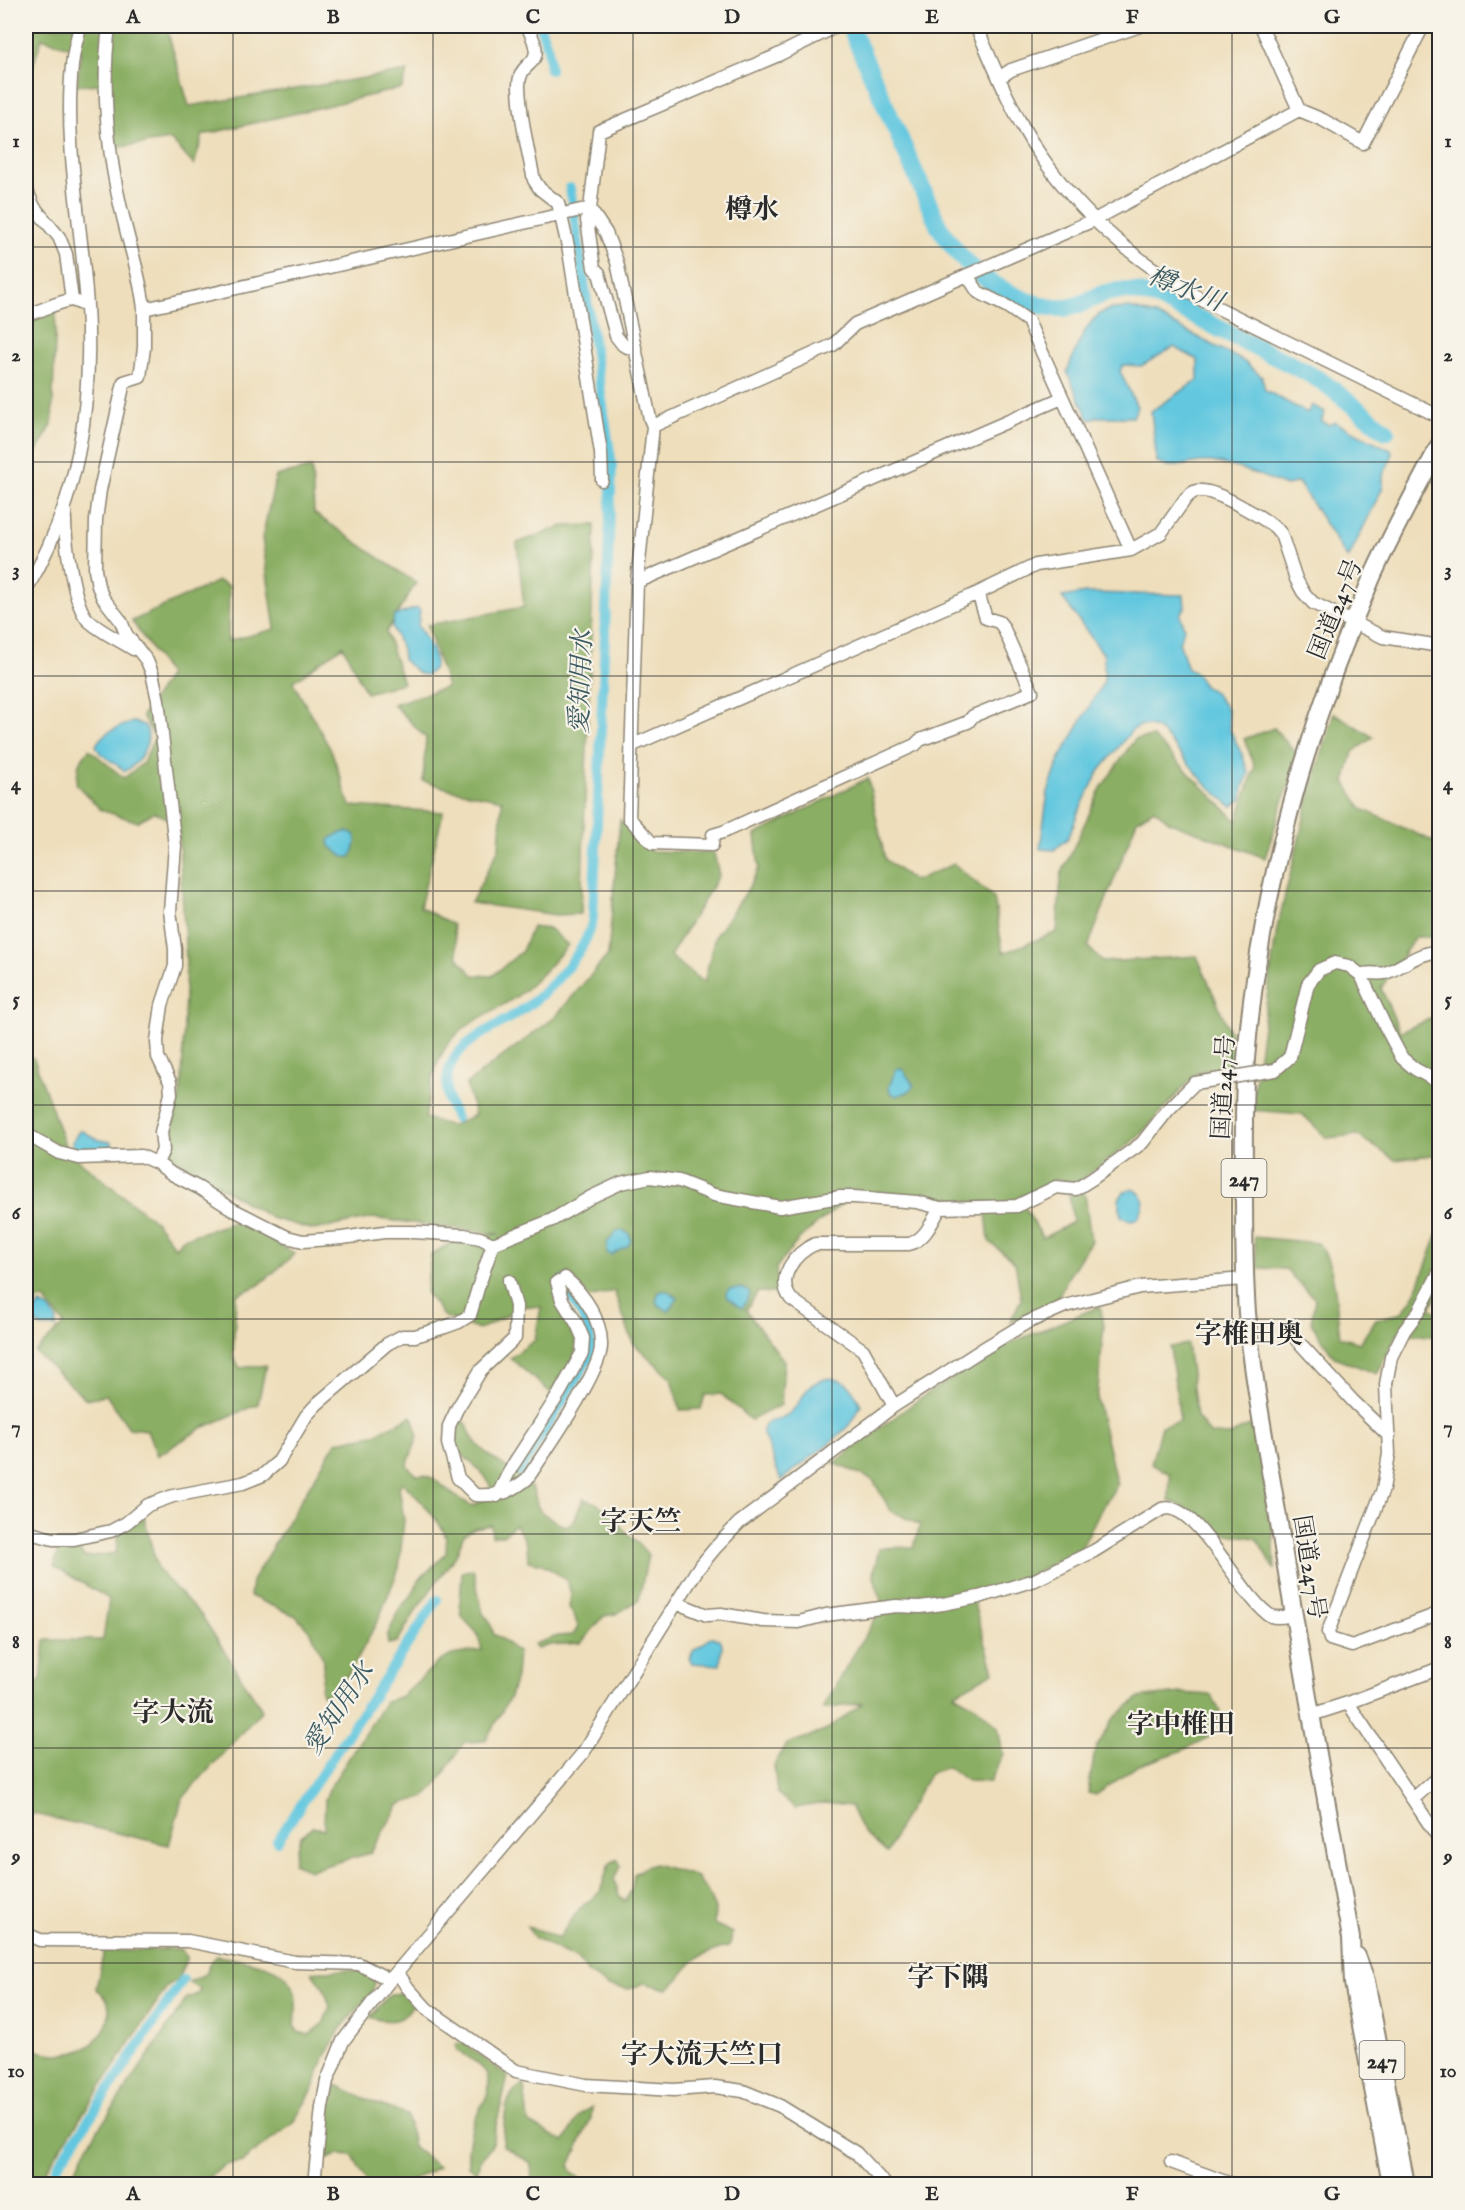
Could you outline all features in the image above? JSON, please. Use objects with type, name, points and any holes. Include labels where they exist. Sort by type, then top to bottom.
[{"type":"highway","name":"国道247号","points":[[1391,2184],[1353,1983],[1351,1938],[1294,1615],[1252,1354],[1245,1279],[1244,1125],[1246,1058],[1263,940],[1277,865],[1300,777],[1314,729],[1354,621],[1375,572],[1440,444]]},
{"type":"highway","name":"国道247号","points":[[1351,1938],[1366,1981],[1406,2184]]},
{"type":"street","points":[[26,590],[52,541],[65,506],[79,455],[85,415],[87,306],[77,218],[70,112],[72,64],[80,26]]},
{"type":"street","points":[[109,26],[106,110],[108,136],[124,223],[141,284],[144,309],[144,348],[140,377],[124,382],[100,490],[96,520],[95,570],[103,598],[121,621],[126,634],[139,653],[147,661],[152,674],[158,700],[175,846],[170,911],[176,949],[175,966],[162,1005],[157,1041],[158,1057],[170,1082],[171,1094],[161,1126],[160,1138],[163,1150],[157,1162]]},
{"type":"street","points":[[527,26],[537,51],[536,58],[523,71],[519,79],[519,90],[536,185],[558,203],[569,251],[601,453],[602,480]]},
{"type":"street","points":[[635,350],[623,345],[616,336],[599,273],[594,268],[586,210],[599,131],[776,56],[836,26]]},
{"type":"street","points":[[976,26],[1018,117],[1046,164],[1094,220],[1141,262],[1195,296],[1440,417]]},
{"type":"street","points":[[999,78],[1011,70],[1140,26]]},
{"type":"street","points":[[1261,26],[1299,110],[1323,120],[1363,143],[1423,26]]},
{"type":"street","points":[[653,426],[833,345],[855,324],[1094,220],[1299,110]]},
{"type":"street","points":[[26,189],[34,207],[59,237],[66,254],[72,300]]},
{"type":"street","points":[[144,309],[586,210]]},
{"type":"street","points":[[586,210],[606,232],[617,262],[653,426],[638,582],[629,818],[652,843],[712,845],[713,834],[723,832],[915,746],[920,740],[968,722],[973,716],[1032,693],[1004,627],[999,622],[986,618],[978,593]]},
{"type":"street","points":[[569,251],[591,248]]},
{"type":"street","points":[[974,272],[978,292],[1008,307],[1028,321],[1131,550]]},
{"type":"street","points":[[26,315],[41,311],[61,301],[72,300],[87,306]]},
{"type":"street","points":[[638,582],[1062,398]]},
{"type":"street","points":[[632,746],[978,593],[1036,565],[1131,550],[1161,533],[1190,493],[1197,491],[1207,491],[1275,526],[1281,534],[1292,570],[1307,598],[1317,605],[1383,637],[1440,646]]},
{"type":"street","points":[[65,506],[64,522],[80,609],[88,621],[139,653]]},
{"type":"street","points":[[1361,975],[1366,972],[1383,974],[1415,958],[1440,952]]},
{"type":"street","points":[[26,1134],[66,1155],[98,1158],[141,1156],[157,1162],[172,1174],[232,1209],[287,1236],[303,1241],[384,1232],[413,1232],[465,1235],[493,1244],[552,1220],[591,1197],[621,1183],[650,1177],[679,1181],[714,1195],[780,1207],[854,1197],[917,1202],[940,1208],[1017,1206],[1056,1187],[1076,1189],[1112,1167],[1142,1143],[1168,1110],[1195,1083],[1275,1070],[1287,1062],[1302,1003],[1313,976],[1328,965],[1335,963],[1349,966],[1361,975],[1384,1024],[1407,1064],[1440,1083]]},
{"type":"street","points":[[894,1406],[863,1350],[791,1299],[785,1291],[785,1276],[803,1250],[815,1244],[909,1244],[917,1242],[940,1208]]},
{"type":"street","points":[[26,1532],[53,1539],[74,1539],[102,1533],[126,1524],[148,1505],[173,1496],[243,1483],[263,1475],[286,1452],[306,1416],[317,1404],[392,1340],[445,1327],[470,1315],[493,1244]]},
{"type":"street","points":[[1440,1271],[1391,1357],[1386,1384],[1389,1454],[1383,1489],[1328,1632],[1329,1640],[1352,1646],[1440,1613]]},
{"type":"street","points":[[314,2184],[327,2081],[333,2061],[343,2041],[356,2021],[583,1753],[697,1570],[739,1523],[894,1406],[1026,1323],[1065,1306],[1140,1287],[1245,1279]]},
{"type":"street","points":[[497,1496],[511,1468],[559,1394],[582,1353],[583,1338],[562,1300],[561,1280],[576,1287],[594,1316],[601,1334],[599,1359],[527,1479],[514,1489],[497,1496],[475,1495],[458,1478],[448,1443],[449,1426],[469,1389],[494,1355],[507,1347],[514,1338],[516,1306],[509,1281]]},
{"type":"street","points":[[1296,1339],[1389,1436]]},
{"type":"street","points":[[677,1603],[707,1615],[721,1614],[763,1621],[799,1622],[826,1615],[896,1606],[920,1607],[979,1597],[1035,1580],[1094,1551],[1168,1507],[1183,1513],[1192,1522],[1219,1553],[1239,1584],[1267,1612],[1277,1618],[1294,1615]]},
{"type":"street","points":[[1311,1715],[1440,1668]]},
{"type":"street","points":[[1348,1703],[1440,1840]]},
{"type":"street","points":[[1413,1799],[1440,1775]]},
{"type":"street","points":[[26,1934],[40,1940],[188,1941],[295,1962],[359,1964],[394,1976],[427,2009],[516,2071],[586,2085],[674,2090],[715,2087],[743,2091],[780,2106],[856,2153],[881,2183]]},
{"type":"street","points":[[1171,2162],[1231,2184]]},
{"type":"green space","points":[[26,26],[166,26],[189,106],[408,71],[402,88],[203,135],[194,165],[171,140],[114,148],[109,84],[77,85],[81,51],[42,38],[26,86]]},
{"type":"green space","points":[[56,311],[52,425],[35,454],[26,454],[26,323]]},
{"type":"green space","points":[[312,468],[314,513],[416,583],[386,632],[403,683],[366,693],[343,646],[293,682],[332,752],[350,806],[443,812],[420,907],[453,925],[458,958],[473,975],[492,976],[522,951],[532,927],[550,929],[568,945],[544,972],[516,997],[476,1020],[449,1042],[439,1059],[425,1118],[451,1126],[475,1115],[466,1084],[554,1018],[608,955],[620,820],[650,851],[714,853],[719,875],[670,956],[704,983],[715,936],[745,894],[759,868],[755,835],[868,778],[885,859],[914,881],[954,864],[994,898],[1003,953],[1057,932],[1061,875],[1101,788],[1135,739],[1153,737],[1237,821],[1255,767],[1244,739],[1274,728],[1298,755],[1265,858],[1170,822],[1154,809],[1137,820],[1088,947],[1103,962],[1197,956],[1232,1037],[1237,1063],[1198,1072],[1136,1139],[1077,1183],[1057,1179],[1019,1198],[1043,1238],[1073,1222],[1069,1194],[1085,1194],[1091,1241],[1055,1303],[1010,1322],[1021,1299],[1015,1263],[989,1241],[985,1203],[856,1192],[800,1238],[776,1268],[778,1293],[758,1292],[746,1310],[784,1361],[781,1405],[751,1420],[721,1394],[705,1395],[701,1409],[680,1410],[672,1379],[633,1343],[614,1291],[590,1298],[569,1273],[554,1281],[576,1333],[575,1359],[551,1393],[510,1358],[535,1340],[541,1307],[524,1306],[479,1330],[443,1316],[426,1292],[431,1255],[458,1238],[499,1234],[372,1218],[314,1230],[271,1218],[168,1155],[182,1082],[186,960],[178,823],[154,812],[138,822],[101,810],[76,784],[79,763],[89,749],[124,778],[143,763],[155,737],[142,716],[169,675],[132,621],[218,581],[229,586],[228,641],[275,629],[262,538],[276,476]]},
{"type":"green space","points":[[595,525],[581,914],[556,915],[471,903],[499,848],[502,800],[423,781],[426,738],[393,704],[447,687],[427,625],[524,607],[517,543],[563,526]]},
{"type":"green space","points":[[1334,713],[1373,737],[1353,752],[1345,782],[1362,809],[1439,844],[1439,937],[1415,937],[1381,988],[1400,1032],[1439,1015],[1439,1154],[1395,1160],[1357,1135],[1327,1138],[1302,1114],[1251,1110],[1277,928],[1313,782]]},
{"type":"green space","points":[[26,1053],[34,1059],[67,1151],[155,1221],[175,1247],[184,1238],[237,1221],[295,1254],[259,1285],[236,1295],[233,1356],[240,1368],[266,1365],[258,1404],[202,1428],[157,1456],[147,1430],[129,1428],[106,1395],[86,1399],[35,1352],[64,1324],[44,1299],[26,1303]]},
{"type":"green space","points":[[1439,1231],[1439,1291],[1430,1308],[1439,1314],[1439,1337],[1398,1333],[1377,1374],[1334,1357],[1311,1323],[1315,1299],[1285,1269],[1258,1268],[1254,1237],[1318,1243],[1329,1263],[1332,1275],[1340,1337],[1360,1343],[1376,1319],[1402,1313],[1415,1294]]},
{"type":"green space","points":[[1100,1306],[1104,1325],[1097,1400],[1117,1485],[1100,1511],[1082,1547],[1010,1587],[971,1594],[994,1672],[954,1694],[977,1707],[998,1727],[1003,1754],[990,1782],[968,1781],[947,1767],[930,1773],[900,1825],[887,1853],[863,1832],[850,1806],[825,1803],[795,1808],[777,1793],[774,1765],[787,1744],[825,1731],[863,1703],[823,1709],[878,1614],[881,1601],[873,1574],[879,1548],[914,1547],[920,1525],[891,1511],[873,1480],[834,1463],[919,1399],[1003,1346]]},
{"type":"green space","points":[[1187,1344],[1197,1417],[1210,1434],[1230,1435],[1254,1423],[1272,1510],[1275,1570],[1256,1538],[1221,1533],[1190,1511],[1169,1500],[1170,1474],[1151,1464],[1161,1426],[1180,1421],[1170,1347]]},
{"type":"green space","points":[[412,1416],[418,1436],[407,1466],[417,1475],[433,1478],[472,1506],[492,1495],[489,1483],[483,1474],[459,1451],[455,1443],[454,1432],[458,1419],[467,1424],[470,1434],[483,1450],[530,1485],[538,1507],[550,1518],[565,1526],[573,1523],[583,1499],[604,1508],[648,1555],[639,1600],[616,1614],[604,1616],[581,1643],[549,1645],[537,1649],[534,1644],[558,1636],[573,1635],[578,1627],[569,1607],[571,1594],[567,1580],[542,1564],[528,1561],[525,1542],[515,1525],[503,1535],[492,1536],[491,1525],[474,1528],[463,1536],[457,1554],[419,1606],[397,1642],[388,1644],[387,1636],[400,1608],[412,1595],[419,1580],[446,1553],[446,1538],[440,1524],[402,1482],[399,1488],[404,1520],[399,1568],[379,1618],[353,1667],[340,1687],[323,1695],[321,1691],[324,1661],[311,1632],[296,1616],[250,1596],[252,1581],[336,1442],[373,1435]]},
{"type":"green space","points":[[144,1518],[158,1570],[202,1616],[262,1710],[182,1799],[169,1845],[26,1812],[26,1689],[41,1680],[45,1640],[103,1640],[109,1599],[54,1566],[59,1547],[74,1544],[85,1557],[116,1553],[118,1534]]},
{"type":"green space","points":[[473,1569],[483,1614],[489,1620],[494,1635],[518,1652],[516,1677],[510,1697],[485,1741],[464,1742],[446,1771],[426,1796],[399,1805],[370,1853],[310,1870],[293,1863],[300,1837],[312,1827],[324,1829],[325,1799],[330,1787],[385,1702],[402,1696],[437,1663],[452,1655],[482,1650],[477,1633],[462,1617],[460,1603],[462,1572]]},
{"type":"green space","points":[[1181,1693],[1212,1695],[1220,1712],[1211,1736],[1181,1751],[1137,1766],[1096,1795],[1088,1793],[1095,1750],[1114,1718],[1138,1698]]},
{"type":"green space","points":[[617,1859],[621,1866],[614,1879],[619,1895],[625,1902],[632,1888],[634,1874],[645,1867],[655,1864],[697,1877],[707,1891],[715,1909],[714,1924],[732,1933],[730,1945],[698,1958],[667,1989],[644,1983],[629,1989],[608,1986],[588,1973],[577,1959],[535,1938],[527,1927],[558,1939],[580,1908],[600,1892],[609,1864]]},
{"type":"green space","points":[[180,1949],[187,1957],[178,1980],[168,1985],[46,2170],[41,2184],[26,2184],[26,2048],[63,2054],[84,2049],[97,2040],[106,2026],[109,2011],[108,2002],[96,1988],[104,1951]]},
{"type":"green space","points":[[217,1956],[263,1965],[283,1975],[291,1983],[295,1993],[295,2027],[298,2032],[309,2035],[323,2024],[330,2006],[324,1989],[312,1972],[358,1971],[372,1976],[375,1983],[372,1992],[341,2028],[324,2058],[312,2091],[293,2123],[242,2162],[225,2165],[207,2179],[206,2184],[68,2184],[90,2142],[187,1998],[196,1995],[201,1990],[189,1982],[207,1973],[209,1964]]},
{"type":"green space","points":[[404,1993],[414,2004],[401,2018],[388,2021],[370,2017],[390,1994]]},
{"type":"green space","points":[[463,2043],[508,2076],[491,2147],[481,2160],[476,2172],[468,2166],[469,2140],[475,2117],[488,2093],[489,2086],[483,2069],[456,2049],[456,2044]]},
{"type":"green space","points":[[336,2085],[407,2115],[413,2146],[438,2167],[405,2184],[368,2184],[352,2155],[339,2154],[325,2160],[328,2117]]},
{"type":"green space","points":[[524,2085],[528,2122],[564,2142],[578,2118],[592,2107],[591,2118],[570,2165],[571,2171],[589,2184],[532,2184],[531,2163],[503,2146],[504,2120],[508,2102],[517,2089]]},
{"type":"water","points":[[1129,308],[1156,315],[1243,361],[1262,377],[1265,390],[1307,413],[1312,405],[1325,412],[1321,421],[1329,425],[1335,422],[1391,450],[1393,454],[1383,475],[1383,487],[1348,559],[1298,482],[1286,486],[1259,475],[1211,462],[1170,466],[1157,462],[1151,411],[1198,380],[1198,360],[1174,347],[1141,366],[1123,365],[1120,371],[1137,407],[1133,417],[1096,417],[1089,420],[1067,372],[1081,338],[1091,322],[1105,311]]},
{"type":"water","points":[[1086,593],[1184,595],[1185,608],[1180,614],[1184,629],[1179,642],[1188,669],[1196,673],[1204,686],[1214,692],[1227,709],[1230,730],[1249,774],[1243,787],[1242,799],[1232,807],[1205,783],[1162,732],[1142,725],[1132,730],[1098,773],[1068,838],[1054,850],[1040,849],[1048,792],[1060,758],[1104,681],[1104,655],[1062,597]]},
{"type":"water","points":[[417,608],[420,610],[418,626],[430,646],[435,663],[427,675],[420,674],[403,660],[402,649],[392,627],[394,616]]},
{"type":"water","points":[[133,722],[144,725],[148,737],[147,744],[140,757],[125,771],[100,753],[96,746],[106,734]]},
{"type":"water","points":[[346,832],[354,834],[356,840],[355,849],[350,857],[344,857],[330,846],[329,840]]},
{"type":"water","points":[[901,1068],[914,1085],[908,1092],[896,1096],[890,1092],[889,1087],[896,1069]]},
{"type":"water","points":[[80,1130],[99,1140],[111,1142],[113,1146],[99,1153],[73,1150],[72,1142]]},
{"type":"water","points":[[1132,1189],[1141,1194],[1144,1201],[1138,1219],[1129,1220],[1121,1216],[1119,1199],[1124,1192]]},
{"type":"water","points":[[617,1231],[629,1234],[631,1240],[628,1246],[611,1255],[607,1253],[607,1243]]},
{"type":"water","points":[[730,1289],[748,1291],[750,1294],[743,1307],[741,1308],[727,1297],[726,1293]]},
{"type":"water","points":[[668,1291],[678,1298],[669,1311],[659,1306],[656,1301],[659,1292]]},
{"type":"water","points":[[40,1304],[49,1308],[57,1320],[56,1327],[42,1327],[32,1321],[31,1317]]},
{"type":"water","points":[[830,1378],[846,1383],[861,1405],[849,1425],[837,1437],[781,1480],[762,1431],[766,1423],[789,1413],[814,1383]]},
{"type":"water","points":[[711,1638],[720,1639],[722,1644],[720,1665],[692,1663],[689,1658],[694,1650]]},
{"type":"waterway","name":"愛知用水","points":[[540,26],[548,49],[550,70]]},
{"type":"waterway","name":"樽水川","points":[[850,26],[939,227],[959,255],[987,280],[1026,300],[1053,308],[1075,306],[1115,291],[1136,292],[1158,298],[1323,382],[1386,431]]},
{"type":"waterway","name":"愛知用水","points":[[456,1118],[447,1093],[449,1069],[455,1057],[474,1039],[522,1010],[544,993],[566,969],[584,943],[593,918],[612,466],[570,188]]},
{"type":"waterway","name":"愛知用水","points":[[520,1471],[590,1356],[591,1346],[587,1326],[562,1282]]},
{"type":"waterway","name":"愛知用水","points":[[277,1841],[437,1600]]},
{"type":"waterway","name":"愛知用水","points":[[50,2184],[58,2165],[183,1980]]},
{"type":"district","name":"樽水","points":[[752,209]]},
{"type":"district","name":"字椎田奥","points":[[1249,1334]]},
{"type":"district","name":"字天竺","points":[[641,1521]]},
{"type":"district","name":"字大流","points":[[173,1712]]},
{"type":"district","name":"字中椎田","points":[[1181,1724]]},
{"type":"district","name":"字下隅","points":[[948,1977]]},
{"type":"district","name":"字大流天竺口","points":[[702,2054]]}]
